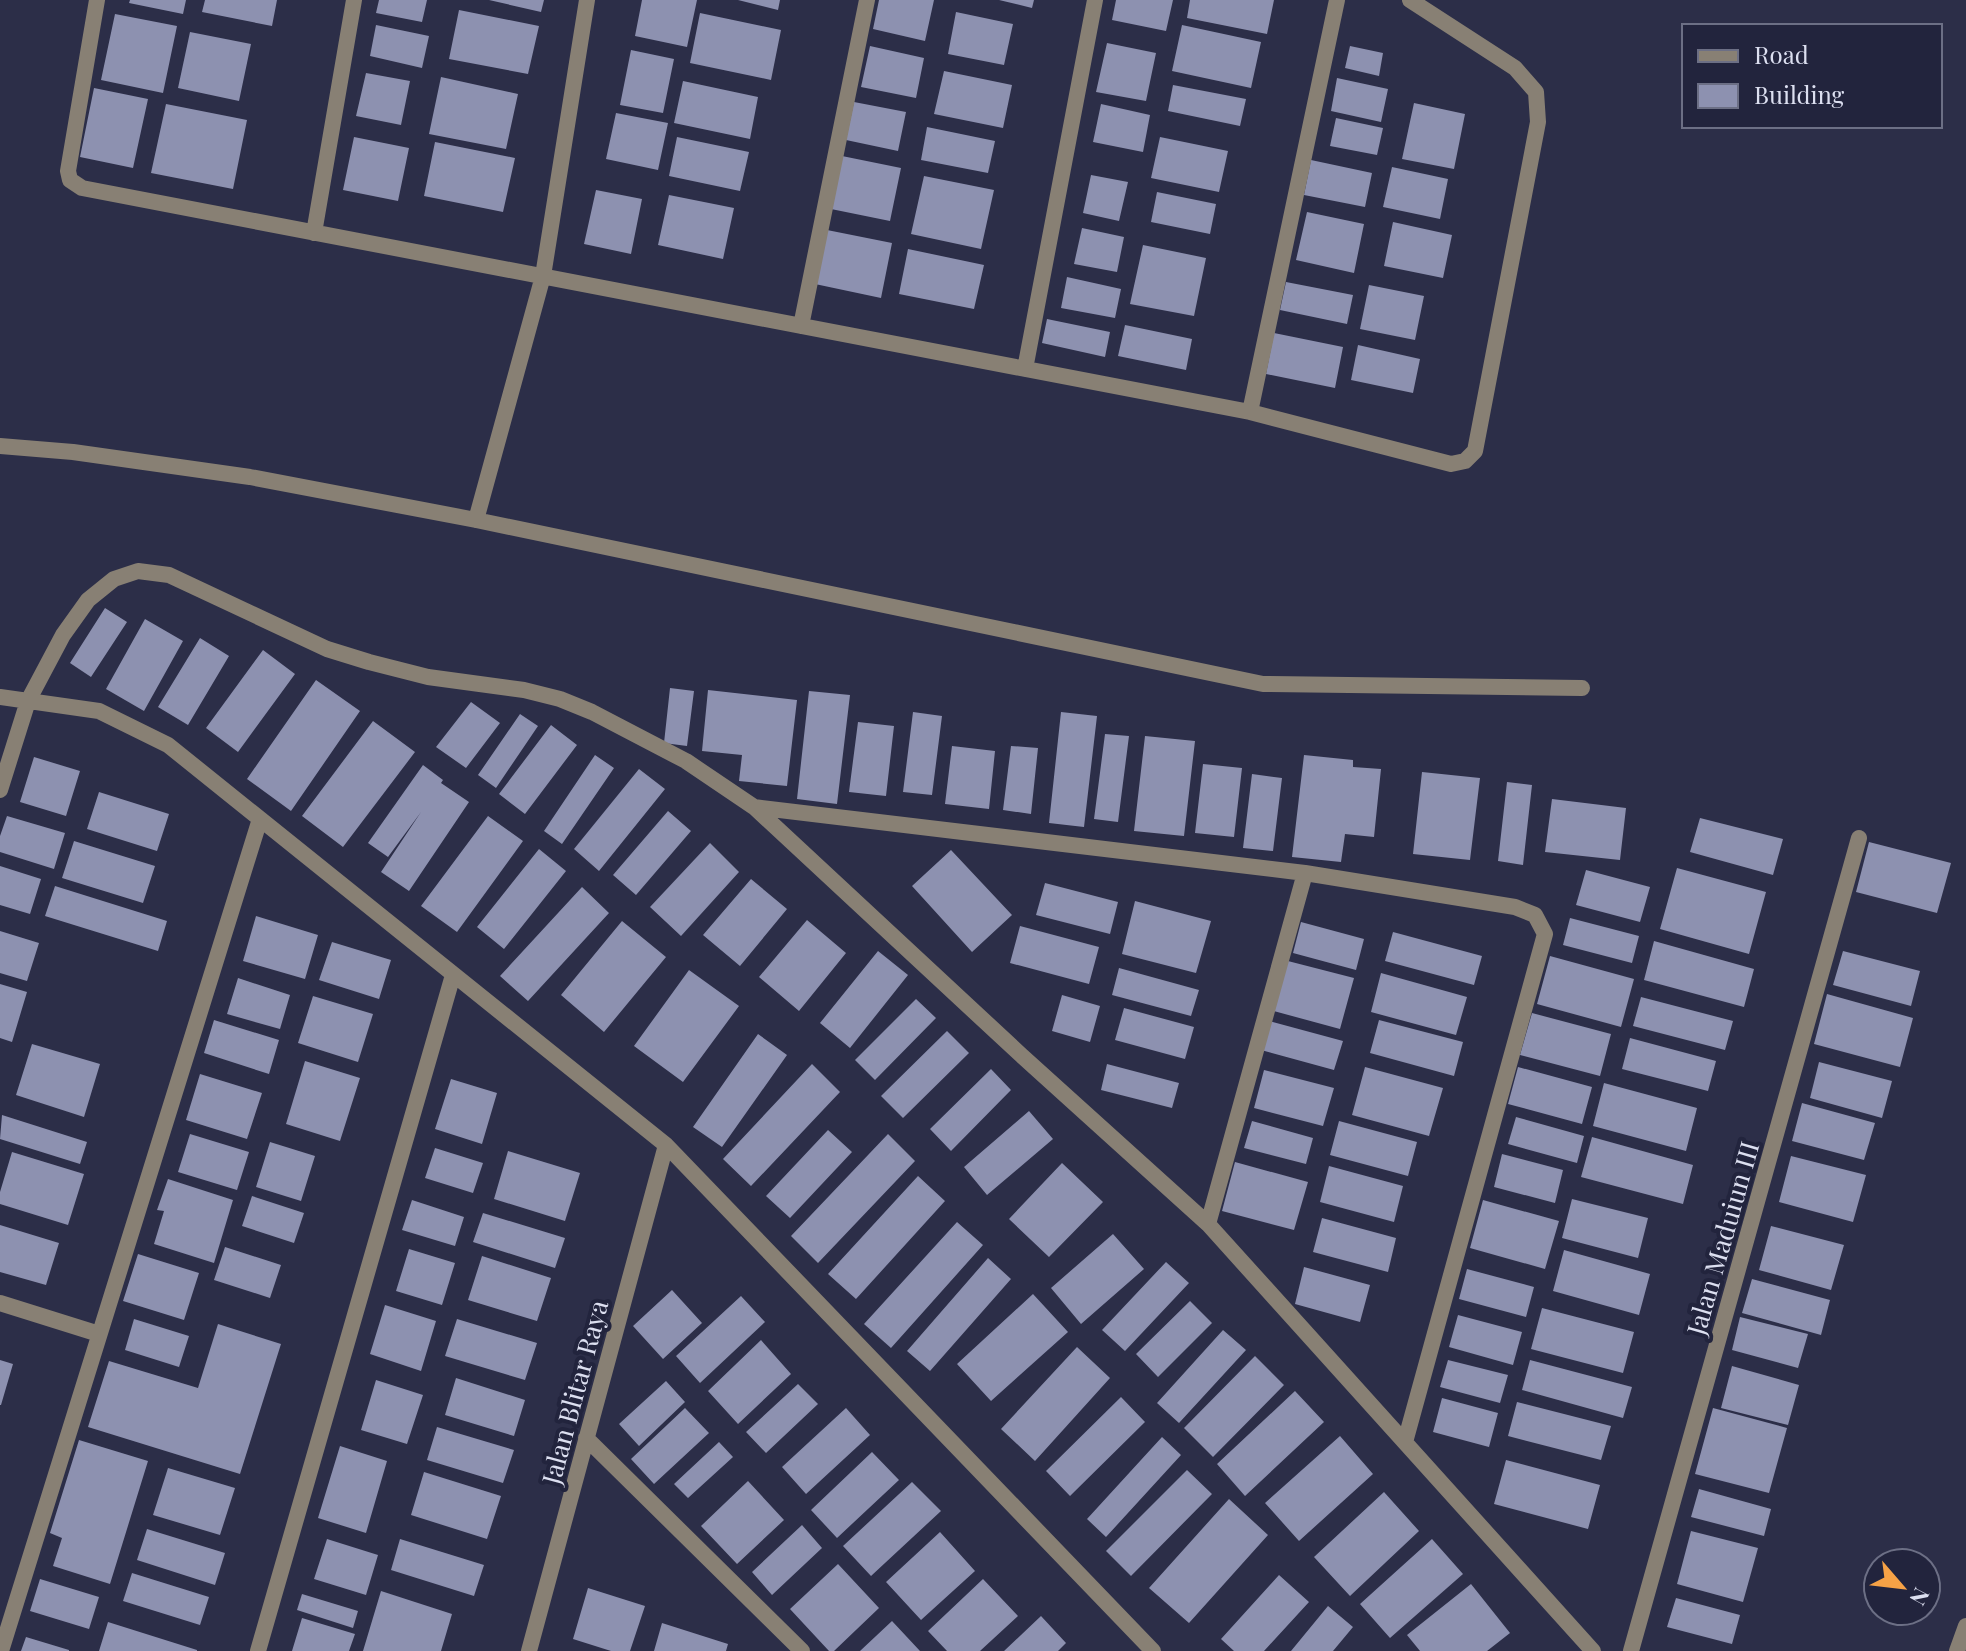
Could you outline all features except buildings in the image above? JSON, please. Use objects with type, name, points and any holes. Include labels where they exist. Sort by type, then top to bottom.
[{"type":"street","points":[[97,0],[68,171],[70,180],[82,188],[1250,412],[1451,464],[1465,461],[1475,451],[1538,122],[1536,92],[1515,68],[1410,0]]},
{"type":"street","points":[[314,233],[354,0]]},
{"type":"street","points":[[476,520],[543,276],[587,0]]},
{"type":"street","points":[[801,326],[867,0]]},
{"type":"street","points":[[1025,369],[1095,0]]},
{"type":"street","points":[[1250,412],[1337,0]]},
{"type":"street","points":[[0,446],[73,452],[250,477],[476,520],[1263,684],[1582,688]]},
{"type":"street","points":[[0,790],[28,701],[63,635],[88,600],[114,579],[138,571],[169,575],[327,649],[428,677],[524,690],[570,703],[686,761],[754,807],[1208,1224],[1593,1651]]},
{"type":"street","points":[[0,697],[99,711],[168,745],[666,1145],[1153,1651]]},
{"type":"street","points":[[754,807],[1305,873],[1515,907],[1535,915],[1545,934],[1405,1442]]},
{"type":"street","points":[[1,1651],[260,819]]},
{"type":"street","name":"Jalan Maduiun III","points":[[1631,1651],[1859,838]]},
{"type":"street","points":[[1208,1224],[1305,873]]},
{"type":"street","points":[[258,1651],[453,975]]},
{"type":"street","name":"Jalan Blitar Raya","points":[[529,1651],[666,1145]]},
{"type":"street","points":[[0,1303],[99,1334]]},
{"type":"street","points":[[586,1438],[802,1651]]},
{"type":"street","points":[[1957,1651],[1966,1626]]}]
